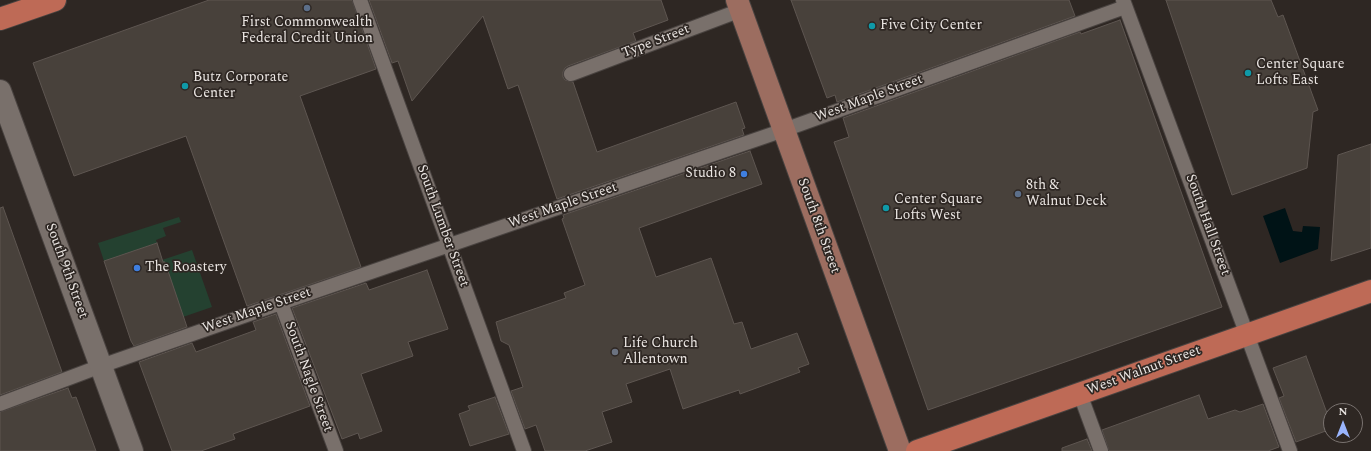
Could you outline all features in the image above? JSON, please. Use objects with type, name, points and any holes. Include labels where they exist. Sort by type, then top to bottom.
[{"type":"main road","points":[[0,19],[55,0]]},
{"type":"main road","name":"South 8th Street","points":[[739,5],[900,451]]},
{"type":"main road","name":"West Walnut Street","points":[[917,451],[1371,291]]},
{"type":"street","name":"South 9th Street","points":[[0,91],[132,451]]},
{"type":"lane","name":"South Lumber Street","points":[[360,0],[524,451]]},
{"type":"lane","name":"West Maple Street","points":[[0,404],[101,366],[281,303],[784,130],[1124,3]]},
{"type":"lane","name":"South Hall Street","points":[[1124,3],[1290,451]]},
{"type":"lane","name":"Type Street","points":[[571,74],[739,5]]},
{"type":"lane","name":"South Nagle Street","points":[[281,303],[336,451]]},
{"type":"lane","points":[[1080,394],[1101,451]]},
{"type":"green space","points":[[179,217],[181,222],[163,228],[166,236],[156,240],[157,243],[104,261],[98,243]]},
{"type":"green space","points":[[192,250],[212,307],[183,317],[165,262],[162,260]]},
{"type":"shaded area","points":[[1285,208],[1293,231],[1302,232],[1303,226],[1320,227],[1318,249],[1280,263],[1263,216]]},
{"type":"building","points":[[209,0],[352,0],[376,69],[300,96],[361,267],[247,306],[186,136],[74,176],[33,63]]},
{"type":"building","points":[[369,0],[661,0],[668,20],[633,33],[636,41],[568,66],[563,72],[563,77],[565,80],[573,82],[597,152],[736,102],[745,128],[742,129],[744,135],[557,199],[518,85],[508,89],[483,16],[412,101],[398,61],[392,63]]},
{"type":"building","name":"Five City Center","points":[[791,0],[1069,0],[1075,16],[837,102],[835,95],[827,98]]},
{"type":"building","name":"Center Square Lofts East","points":[[1166,0],[1271,0],[1278,17],[1283,15],[1318,110],[1313,112],[1307,168],[1232,195]]},
{"type":"building","points":[[1120,20],[1222,307],[928,410],[834,142],[849,137],[843,118],[1080,32],[1081,34]]},
{"type":"building","points":[[1371,144],[1371,248],[1331,261],[1338,155]]},
{"type":"building","name":"Life Church Allentown","points":[[750,151],[762,184],[639,228],[656,277],[711,258],[734,324],[742,322],[751,349],[797,333],[809,364],[798,368],[800,372],[740,394],[739,390],[683,409],[670,369],[626,384],[632,402],[602,412],[612,442],[585,451],[545,451],[536,425],[525,429],[511,391],[523,387],[509,345],[501,341],[496,322],[566,298],[564,293],[585,285],[562,219],[564,218],[563,215]]},
{"type":"building","points":[[3,207],[62,372],[0,395],[0,208]]},
{"type":"building","points":[[157,243],[187,327],[134,346],[104,261]]},
{"type":"building","points":[[427,270],[448,329],[408,342],[413,356],[361,374],[382,431],[360,439],[358,433],[342,439],[292,308],[366,283],[369,290]]},
{"type":"building","points":[[276,314],[310,406],[233,434],[235,439],[201,451],[172,451],[139,362],[192,343],[196,352],[256,330],[253,322]]},
{"type":"building","points":[[1306,356],[1323,403],[1323,432],[1296,442],[1279,398],[1284,396],[1273,368]]},
{"type":"building","points":[[68,388],[72,398],[76,397],[96,451],[0,451],[0,412]]},
{"type":"building","points":[[1199,395],[1208,419],[1235,410],[1240,412],[1263,404],[1279,447],[1268,451],[1109,451],[1102,430]]},
{"type":"building","points":[[495,397],[509,434],[470,446],[459,414],[470,410],[468,406]]},
{"type":"building","points":[[1087,439],[1092,451],[1062,451],[1062,448]]},
{"type":"place","name":"First Commonwealth Federal Credit Union","points":[[307,8]]},
{"type":"place","name":"Five City Center","points":[[872,26]]},
{"type":"place","name":"Center Square Lofts East","points":[[1248,73]]},
{"type":"place","name":"Butz Corporate Center","points":[[185,86]]},
{"type":"place","name":"Studio 8","points":[[744,174]]},
{"type":"place","name":"8th & Walnut Deck","points":[[1018,194]]},
{"type":"place","name":"Center Square Lofts West","points":[[886,208]]},
{"type":"place","name":"The Roastery","points":[[137,268]]},
{"type":"place","name":"Life Church Allentown","points":[[615,352]]}]
